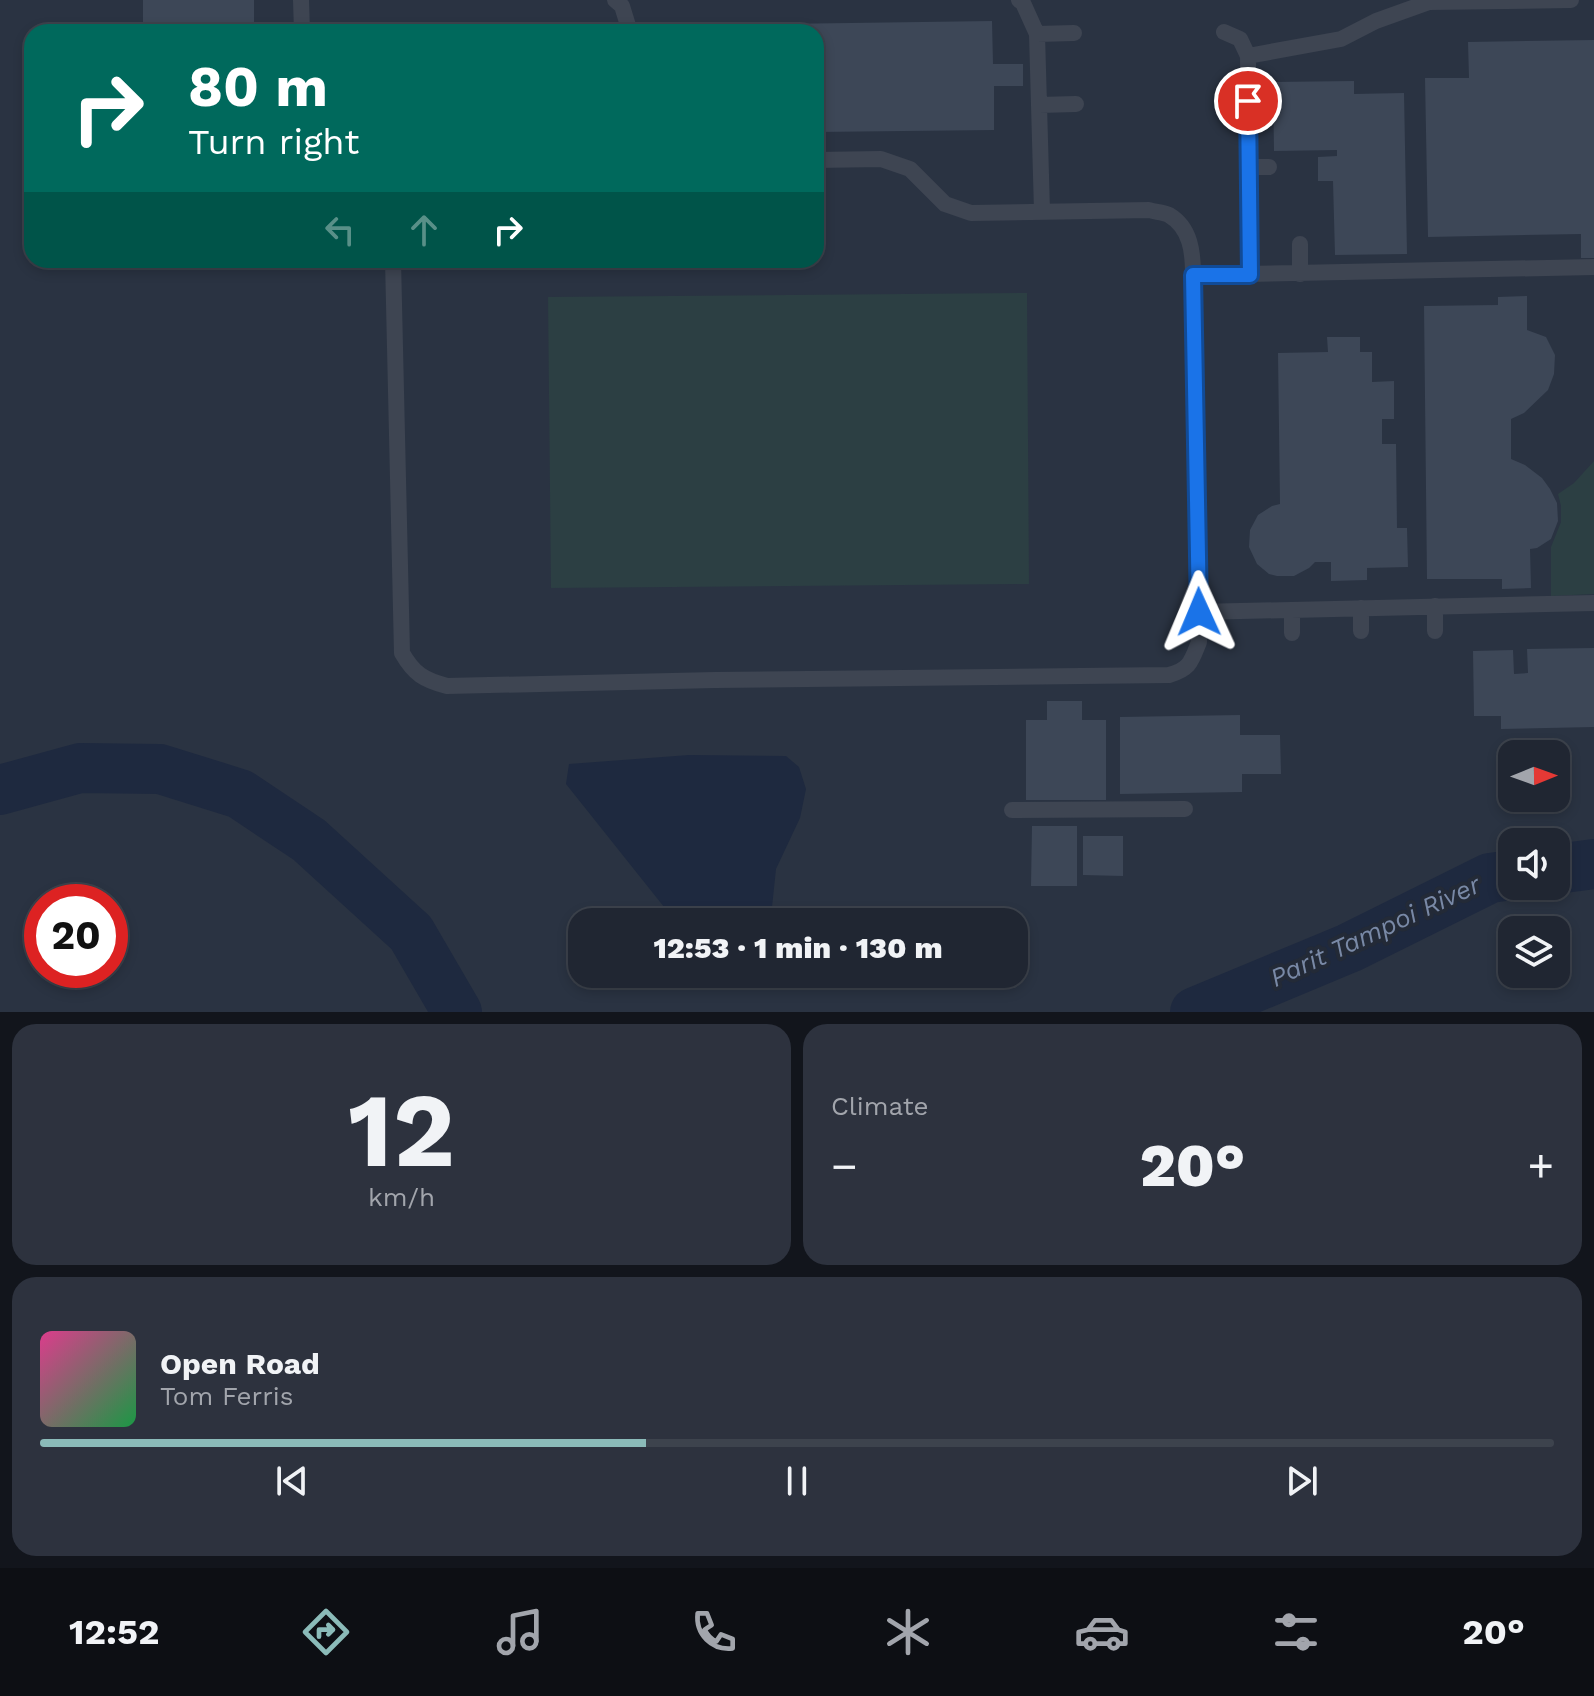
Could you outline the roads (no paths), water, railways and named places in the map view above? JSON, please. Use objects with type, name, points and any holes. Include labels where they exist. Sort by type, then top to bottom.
[{"type":"lane","points":[[301,0],[302,24]]},
{"type":"lane","points":[[615,0],[622,6],[628,24]]},
{"type":"lane","points":[[1019,0],[1037,34],[1042,211]]},
{"type":"lane","points":[[1248,56],[1341,39],[1376,21],[1429,2],[1571,0]]},
{"type":"lane","points":[[1224,32],[1240,39],[1248,56],[1250,275]]},
{"type":"lane","points":[[1037,34],[1074,33]]},
{"type":"lane","points":[[1226,102],[1248,101]]},
{"type":"lane","points":[[1039,105],[1076,104]]},
{"type":"lane","points":[[393,268],[402,653],[410,668],[428,681],[447,686],[549,682],[997,684],[1169,675],[1183,671],[1193,659],[1199,642],[1193,250],[1184,229],[1168,215],[1149,210],[971,213],[945,204],[910,169],[881,159],[824,160]]},
{"type":"lane","points":[[1249,167],[1269,167]]},
{"type":"lane","points":[[1300,244],[1300,274]]},
{"type":"lane","points":[[1193,275],[1594,267]]},
{"type":"lane","points":[[1199,612],[1594,603]]},
{"type":"lane","points":[[1435,606],[1435,631]]},
{"type":"lane","points":[[1361,608],[1361,631]]},
{"type":"lane","points":[[1292,610],[1292,633]]},
{"type":"lane","points":[[1012,810],[1185,809]]},
{"type":"water","points":[[689,755],[786,756],[799,767],[806,789],[800,818],[776,869],[772,908],[665,908],[566,784],[569,764]]},
{"type":"waterway","name":"Parit Tampoi River","points":[[0,790],[80,768],[160,769],[240,794],[309,840],[411,933],[457,1012]]},
{"type":"waterway","name":"Parit Tampoi River","points":[[1570,867],[1594,864]]},
{"type":"waterway","name":"Parit Tampoi River","points":[[1195,1012],[1349,948],[1490,878],[1498,877]]}]
